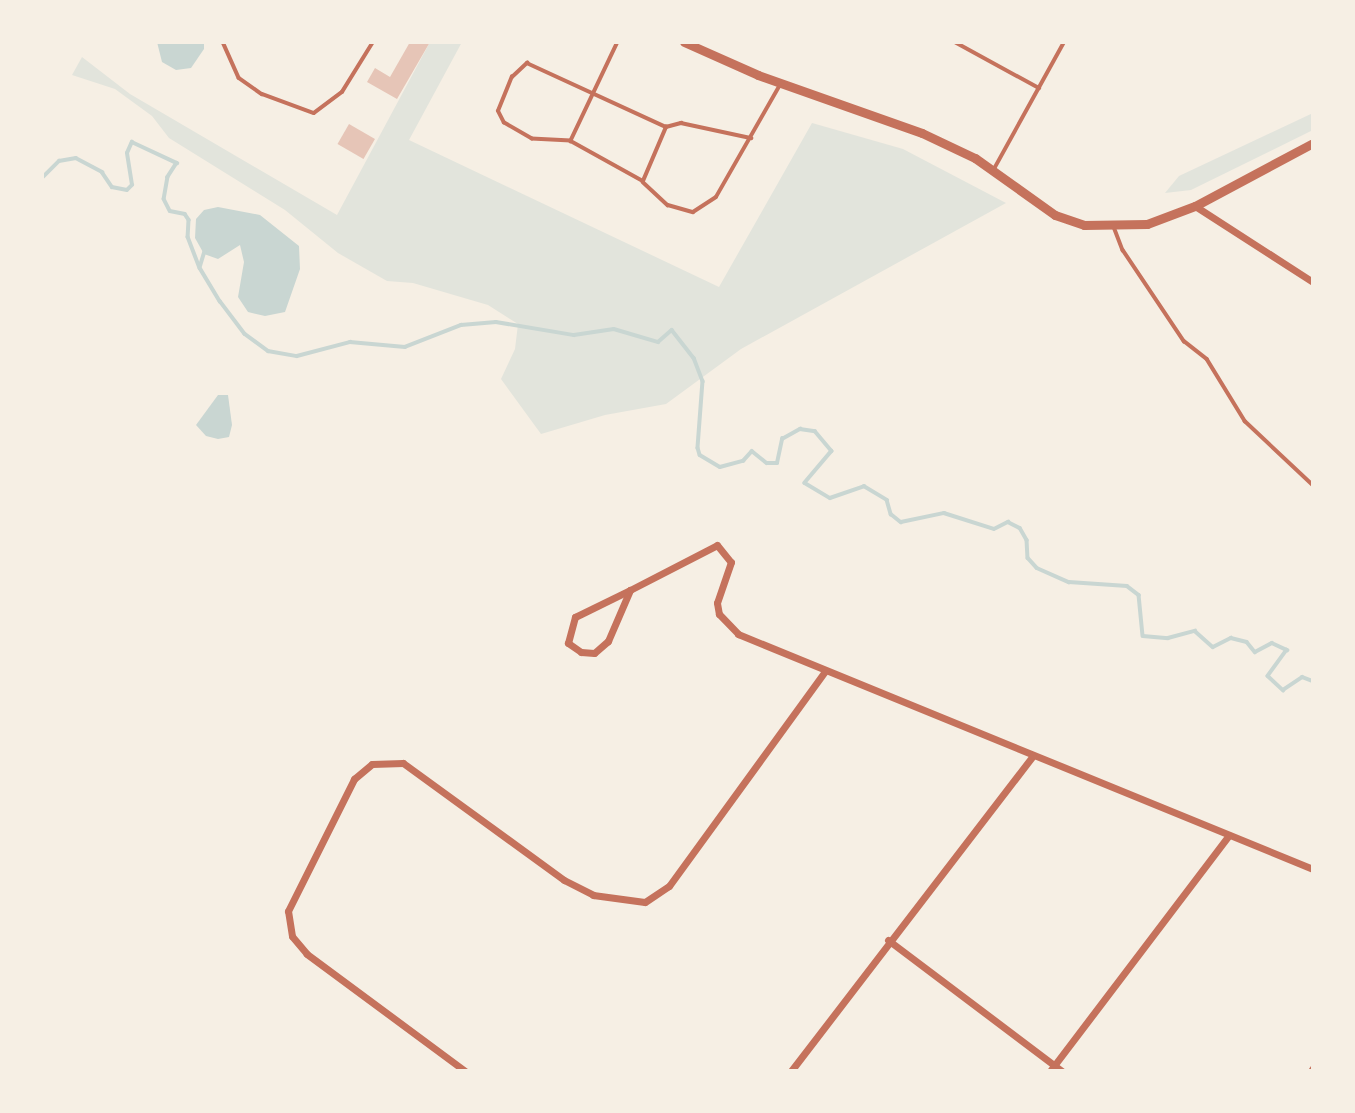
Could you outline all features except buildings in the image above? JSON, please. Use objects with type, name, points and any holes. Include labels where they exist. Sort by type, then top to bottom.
[{"type":"street","points":[[684,42],[781,83],[922,133],[993,170],[1055,215],[1084,225],[1114,227],[1147,224],[1195,206],[1313,143]]},
{"type":"street","points":[[1195,206],[1313,282]]},
{"type":"street","points":[[630,590],[608,641],[594,653],[580,652],[569,643],[575,617],[718,545],[731,562],[717,603],[719,614],[738,634],[1313,869]]},
{"type":"street","points":[[465,1071],[307,954],[292,936],[288,911],[354,779],[372,764],[403,763],[564,880],[593,895],[645,902],[669,886],[825,671]]},
{"type":"street","points":[[791,1071],[888,940],[1032,756]]},
{"type":"street","points":[[1052,1068],[1229,835]]},
{"type":"street","points":[[888,940],[1052,1068],[1062,1071]]},
{"type":"lane","points":[[223,42],[239,78],[262,94],[314,113],[342,92],[373,42]]},
{"type":"lane","points":[[571,141],[618,42]]},
{"type":"lane","points":[[955,42],[1039,88]]},
{"type":"lane","points":[[993,170],[1063,42]]},
{"type":"lane","points":[[751,138],[681,123],[666,127],[597,91],[527,63],[512,76],[498,111],[504,123],[532,139],[571,141],[642,181],[668,205],[693,212],[716,197],[751,138],[781,83]]},
{"type":"lane","points":[[642,181],[666,127]]},
{"type":"lane","points":[[1114,227],[1123,250],[1184,341],[1207,359],[1245,421],[1313,485]]},
{"type":"shaded area","points":[[157,42],[204,42],[204,49],[191,68],[176,70],[162,62]]},
{"type":"shaded area","points":[[430,42],[462,42],[409,140],[719,287],[812,123],[903,149],[1006,203],[741,349],[666,404],[605,415],[541,434],[501,379],[515,349],[518,324],[488,305],[413,283],[387,281],[338,253],[285,210],[169,138],[152,116],[115,89],[72,75],[82,57],[130,94],[337,215]]},
{"type":"shaded area","points":[[1313,113],[1313,130],[1191,190],[1165,193],[1179,176]]},
{"type":"shaded area","points":[[218,207],[260,215],[299,246],[300,269],[285,312],[265,316],[248,312],[238,297],[244,262],[240,245],[218,259],[204,254],[195,238],[196,219],[204,210]]},
{"type":"shaded area","points":[[218,395],[228,395],[232,425],[229,437],[218,439],[206,436],[196,425]]},
{"type":"waterway","points":[[42,178],[59,161],[76,158],[102,172],[112,187],[127,190],[132,185],[127,153],[132,142],[177,163],[168,177],[164,199],[170,211],[185,214],[189,220],[188,237],[200,268],[220,301],[245,334],[268,351],[297,356],[350,342],[405,347],[461,325],[496,322],[574,335],[614,329],[658,342],[672,330],[694,358],[703,381],[698,448],[700,455],[720,467],[743,461],[752,451],[767,463],[777,463],[782,439],[800,429],[815,431],[832,451],[805,483],[830,498],[864,486],[887,500],[891,514],[901,522],[944,513],[994,529],[1008,522],[1020,528],[1027,540],[1028,558],[1037,568],[1069,582],[1127,586],[1139,595],[1143,636],[1168,638],[1195,631],[1213,647],[1231,638],[1247,642],[1255,652],[1272,643],[1287,650],[1268,676],[1283,690],[1302,677],[1313,681]]},
{"type":"waterway","points":[[200,266],[205,250]]}]
